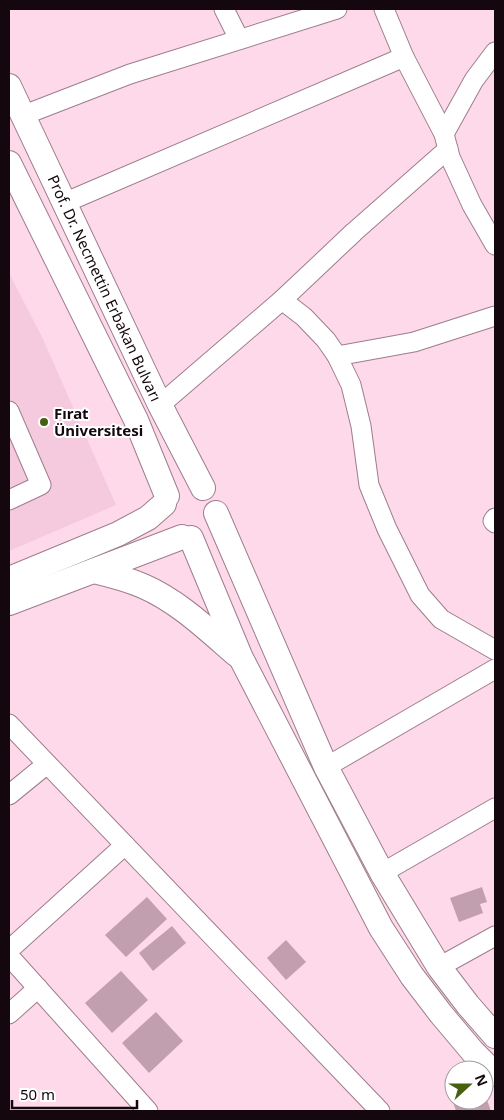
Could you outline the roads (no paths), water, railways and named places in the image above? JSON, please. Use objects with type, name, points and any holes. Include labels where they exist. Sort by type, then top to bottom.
[{"type":"main road","name":"Prof. Dr. Necmettin Erbakan Bulvarı","points":[[9,86],[160,406],[203,488]]},
{"type":"main road","name":"Prof. Dr. Necmettin Erbakan Bulvarı","points":[[9,163],[136,420],[166,500]]},
{"type":"main road","points":[[9,579],[148,518],[180,486],[188,484],[203,488],[210,494],[215,503],[216,513],[326,767],[382,874],[438,968],[495,1036]]},
{"type":"main road","points":[[166,500],[164,520],[168,528],[174,533],[186,537],[198,537],[211,528],[216,513]]},
{"type":"main road","points":[[9,603],[186,537]]},
{"type":"main road","points":[[186,537],[241,658],[381,928],[412,976],[441,1014],[473,1052],[495,1074]]},
{"type":"main road","points":[[94,571],[144,586],[168,599],[241,658]]},
{"type":"street","points":[[224,9],[240,39]]},
{"type":"street","points":[[24,115],[130,74],[337,9]]},
{"type":"street","points":[[384,9],[404,57],[446,141],[472,205],[495,246]]},
{"type":"street","points":[[160,406],[282,300],[446,141],[474,80],[495,52]]},
{"type":"street","points":[[64,203],[404,57]]},
{"type":"street","points":[[282,300],[304,317],[326,340],[337,356],[351,385],[361,426],[368,485],[387,529],[420,595],[441,619],[495,650]]},
{"type":"street","points":[[337,356],[414,342],[495,316]]},
{"type":"street","points":[[9,411],[41,485],[9,500]]},
{"type":"street","points":[[495,518],[493,520],[495,523]]},
{"type":"street","points":[[326,767],[495,669]]},
{"type":"street","points":[[9,724],[374,1109]]},
{"type":"street","points":[[9,795],[47,764]]},
{"type":"street","points":[[382,874],[495,808]]},
{"type":"street","points":[[9,950],[125,845]]},
{"type":"street","points":[[438,968],[495,936]]},
{"type":"street","points":[[9,956],[148,1111]]},
{"type":"street","points":[[9,1014],[38,988]]},
{"type":"place","name":"Fırat Üniversitesi","points":[[44,422]]}]
